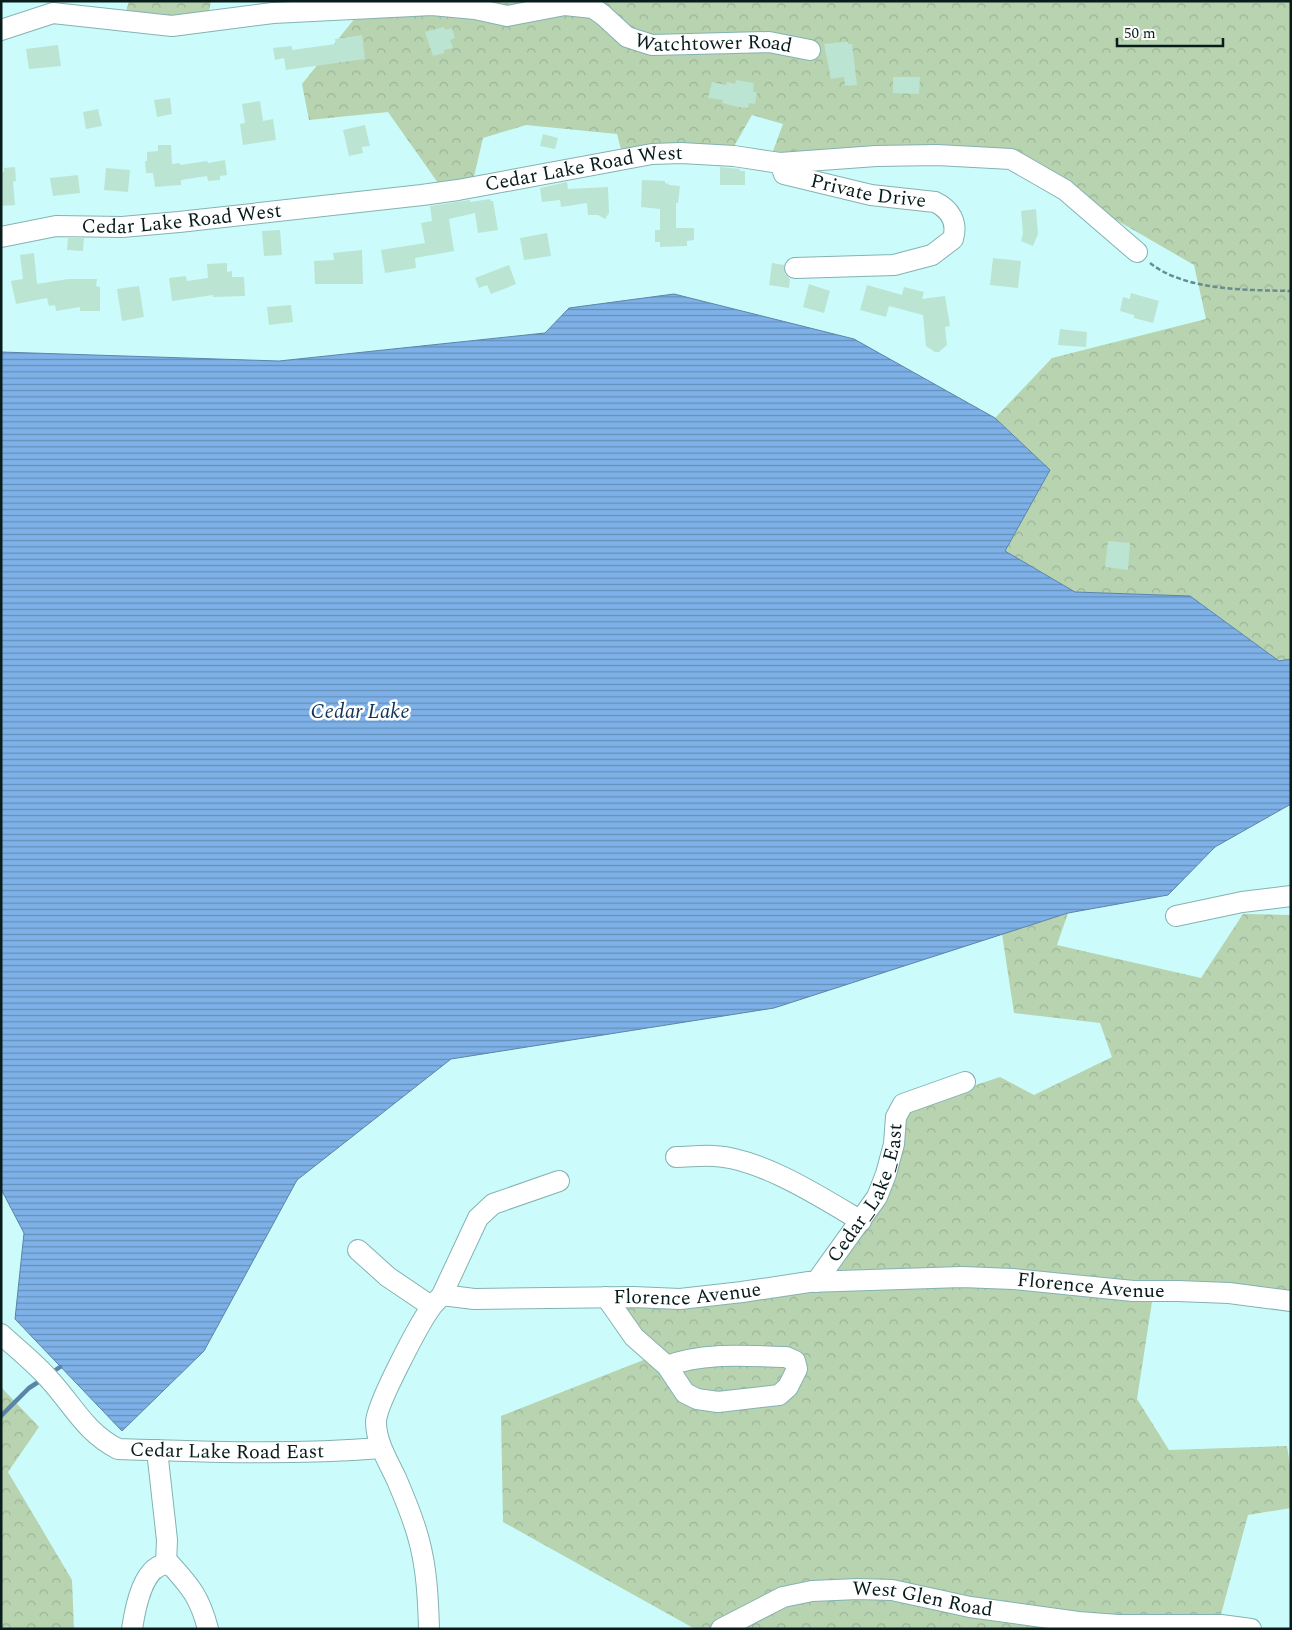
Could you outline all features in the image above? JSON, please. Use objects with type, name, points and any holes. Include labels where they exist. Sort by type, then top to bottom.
[{"type":"street","name":"Watchtower Road","points":[[3,29],[53,13],[172,26],[273,13],[432,5],[475,9],[508,16],[565,5],[592,8],[603,15],[627,37],[652,46],[769,42],[810,50]]},
{"type":"street","name":"Cedar Lake Road West","points":[[1,237],[56,226],[122,226],[179,222],[422,195],[652,154],[681,153],[734,156],[780,163],[876,156],[937,155],[1012,159],[1065,190],[1137,252]]},
{"type":"street","name":"Private Drive","points":[[780,163],[784,174],[871,195],[935,202],[950,214],[955,226],[953,239],[943,248],[932,255],[894,265],[795,268]]},
{"type":"street","points":[[1176,916],[1242,902],[1291,896]]},
{"type":"street","name":"Cedar_Lake_East","points":[[816,1282],[877,1197],[886,1174],[894,1144],[896,1117],[903,1104],[965,1082]]},
{"type":"street","points":[[676,1157],[715,1156],[752,1164],[810,1191],[861,1221]]},
{"type":"street","points":[[429,1629],[428,1588],[423,1556],[414,1523],[397,1480],[381,1448],[376,1421],[382,1400],[416,1330],[437,1301],[478,1218],[493,1204],[559,1181]]},
{"type":"street","points":[[358,1250],[388,1277],[437,1301]]},
{"type":"street","name":"Florence Avenue","points":[[437,1301],[474,1298],[606,1297],[680,1299],[816,1282],[928,1278],[1004,1278],[1133,1291],[1177,1290],[1228,1293],[1291,1301]]},
{"type":"street","points":[[606,1297],[634,1337],[667,1366],[685,1392],[697,1400],[718,1402],[779,1395],[788,1387],[797,1369],[796,1361],[786,1357],[716,1356],[684,1359],[667,1366]]},
{"type":"street","name":"Cedar Lake Road East","points":[[1,1334],[46,1375],[76,1414],[94,1433],[118,1449],[281,1452],[381,1448]]},
{"type":"street","points":[[157,1450],[167,1540],[166,1564]]},
{"type":"street","points":[[132,1629],[142,1587],[159,1566],[166,1564],[170,1564],[190,1585],[203,1610],[208,1629]]},
{"type":"street","name":"West Glen Road","points":[[721,1629],[783,1597],[812,1592],[858,1589],[892,1590],[970,1607],[1078,1622],[1118,1625],[1221,1625],[1251,1629]]},
{"type":"path","points":[[1137,252],[1155,267],[1179,278],[1215,287],[1291,291]]},
{"type":"green space","points":[[129,1],[211,1],[207,23],[124,19]]},
{"type":"green space","points":[[361,1],[1291,1],[1291,659],[1279,661],[1190,596],[1075,592],[1005,551],[1050,470],[995,418],[1052,358],[1206,319],[1194,265],[1011,159],[770,159],[783,124],[752,115],[729,155],[623,157],[617,134],[526,125],[483,138],[472,185],[443,190],[388,112],[309,120],[302,84],[364,7]]},
{"type":"green space","points":[[1068,913],[1057,945],[1201,978],[1243,914],[1291,915],[1291,1299],[1154,1289],[1137,1399],[1169,1450],[1287,1446],[1291,1472],[1291,1508],[1248,1515],[1217,1629],[695,1629],[503,1522],[501,1416],[651,1357],[606,1299],[816,1281],[882,1194],[909,1107],[1000,1077],[1034,1095],[1112,1057],[1100,1023],[1014,1013],[1002,934]]},
{"type":"green space","points":[[1,1387],[39,1427],[8,1472],[72,1580],[74,1629],[1,1629]]},
{"type":"water","name":"Cedar Lake","points":[[674,294],[854,339],[995,418],[1050,470],[1005,551],[1075,592],[1190,596],[1279,661],[1291,659],[1291,804],[1215,847],[1168,895],[1068,913],[774,1008],[451,1059],[297,1180],[204,1351],[122,1431],[15,1319],[24,1233],[1,1189],[1,352],[279,361],[545,333],[569,308]]},
{"type":"building","points":[[444,27],[445,30],[452,28],[455,38],[450,40],[453,48],[433,56],[425,32]]},
{"type":"building","points":[[362,35],[365,59],[286,70],[284,58],[275,60],[273,48],[292,46],[292,50],[336,44],[335,39]]},
{"type":"building","points":[[843,42],[852,44],[857,85],[845,86],[844,77],[831,79],[824,44]]},
{"type":"building","points":[[58,45],[61,66],[29,69],[26,49]]},
{"type":"building","points":[[893,77],[920,77],[919,94],[893,93]]},
{"type":"building","points":[[736,80],[754,83],[753,92],[757,92],[755,104],[749,103],[748,108],[738,107],[722,103],[723,100],[708,98],[712,82],[726,85],[727,82],[735,84]]},
{"type":"building","points":[[170,98],[172,114],[157,117],[154,100]]},
{"type":"building","points":[[260,101],[263,121],[273,119],[276,140],[243,145],[240,124],[245,123],[242,104]]},
{"type":"building","points":[[98,109],[102,126],[86,129],[83,112]]},
{"type":"building","points":[[365,125],[370,146],[362,147],[363,153],[349,156],[343,130]]},
{"type":"building","points":[[543,134],[558,138],[555,149],[540,146]]},
{"type":"building","points":[[158,145],[171,145],[172,164],[180,163],[180,165],[207,161],[208,163],[225,160],[227,175],[220,176],[220,180],[208,181],[207,176],[181,180],[181,185],[155,187],[153,173],[146,173],[145,161],[147,161],[147,152],[158,151]]},
{"type":"building","points":[[15,167],[16,181],[13,182],[15,205],[1,206],[1,173],[4,172],[4,168]]},
{"type":"building","points":[[720,167],[745,171],[745,185],[720,185]]},
{"type":"building","points":[[106,168],[130,170],[128,192],[104,190]]},
{"type":"building","points":[[78,175],[80,193],[53,196],[50,178]]},
{"type":"building","points":[[642,180],[665,181],[669,185],[680,186],[678,203],[676,203],[676,228],[694,228],[694,240],[687,241],[687,246],[660,247],[660,242],[655,242],[655,230],[660,230],[660,209],[641,207]]},
{"type":"building","points":[[567,182],[568,189],[608,187],[609,213],[605,219],[598,215],[588,215],[587,203],[561,207],[560,200],[542,202],[540,188]]},
{"type":"building","points":[[490,199],[493,201],[498,230],[478,233],[475,213],[449,219],[454,251],[415,258],[416,268],[385,273],[381,250],[425,243],[421,223],[432,221],[430,206]]},
{"type":"building","points":[[1036,209],[1038,234],[1033,246],[1021,241],[1023,233],[1021,211]]},
{"type":"building","points":[[280,230],[282,255],[264,256],[262,231]]},
{"type":"building","points":[[547,233],[551,256],[524,260],[520,238]]},
{"type":"building","points":[[68,238],[84,238],[83,251],[67,250]]},
{"type":"building","points":[[362,250],[363,284],[315,284],[314,261],[334,260],[333,253]]},
{"type":"building","points":[[34,253],[37,284],[68,279],[97,279],[96,286],[100,287],[100,311],[80,311],[80,307],[56,311],[55,305],[49,306],[47,298],[16,304],[11,281],[23,279],[20,255]]},
{"type":"building","points":[[993,258],[1021,261],[1018,288],[990,285]]},
{"type":"building","points":[[227,263],[227,272],[232,271],[232,277],[244,277],[245,296],[213,297],[213,295],[172,301],[169,278],[186,276],[187,281],[208,278],[207,264]]},
{"type":"building","points":[[772,263],[784,265],[785,274],[790,279],[789,288],[769,285]]},
{"type":"building","points":[[509,265],[516,284],[491,294],[487,285],[479,288],[475,278]]},
{"type":"building","points":[[809,284],[830,291],[824,313],[803,307]]},
{"type":"building","points":[[867,285],[902,295],[904,287],[924,292],[922,299],[945,296],[950,326],[945,327],[947,345],[939,352],[935,352],[926,346],[923,315],[889,306],[886,317],[860,310]]},
{"type":"building","points":[[139,286],[144,317],[122,321],[117,289]]},
{"type":"building","points":[[1131,293],[1159,301],[1153,323],[1134,318],[1134,315],[1120,311],[1123,297],[1130,299]]},
{"type":"building","points":[[291,305],[293,322],[269,325],[267,307]]},
{"type":"building","points":[[1060,329],[1087,332],[1086,347],[1058,345]]},
{"type":"building","points":[[1108,541],[1130,543],[1128,570],[1105,567]]},
{"type":"waterway","points":[[51,1373],[60,1367]]},
{"type":"waterway","points":[[1,1416],[29,1388],[43,1379]]}]
